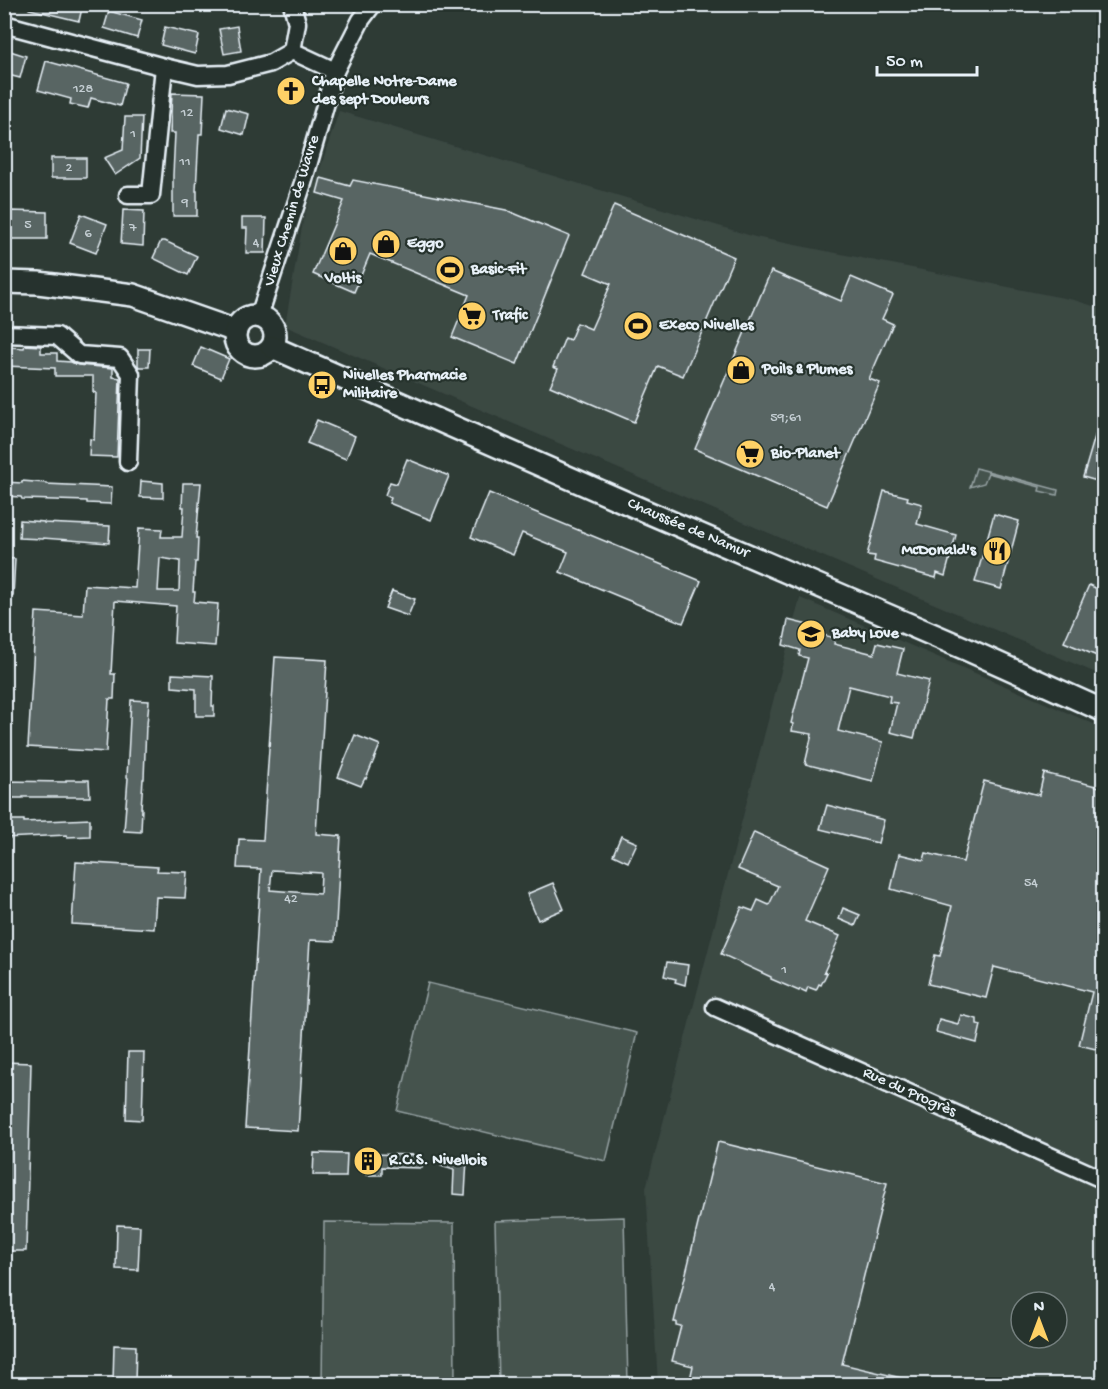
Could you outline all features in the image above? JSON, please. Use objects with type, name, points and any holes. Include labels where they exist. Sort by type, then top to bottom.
[{"type":"main road","points":[[4,282],[38,283],[133,295],[236,331]]},
{"type":"main road","points":[[259,316],[268,320],[274,328],[275,338],[272,347],[266,353],[258,356],[249,355],[240,350],[236,341],[236,331],[241,322],[249,317],[259,316]]},
{"type":"main road","name":"Chaussée de Namur","points":[[272,347],[1104,711]]},
{"type":"street","points":[[292,4],[297,23],[292,51]]},
{"type":"street","name":"Vieux Chemin de Wavre","points":[[259,316],[303,183],[335,71],[361,20],[373,4]]},
{"type":"street","points":[[4,24],[164,68],[198,75],[228,74],[271,63],[292,51]]},
{"type":"street","points":[[292,51],[335,71]]},
{"type":"street","points":[[128,195],[151,195],[164,68]]},
{"type":"street","points":[[4,334],[57,336],[79,355],[120,358],[131,374],[128,462]]},
{"type":"street","name":"Rue du Progrès","points":[[715,1007],[1104,1180]]},
{"type":"shaded area","points":[[339,111],[755,237],[1074,300],[1103,309],[1103,676],[285,326],[303,221]]},
{"type":"shaded area","points":[[976,468],[1058,490],[1057,495],[1039,491],[1040,487],[988,473],[984,483],[970,487]]},
{"type":"shaded area","points":[[800,598],[1103,728],[1103,1384],[658,1384],[646,1188]]},
{"type":"shaded area","points":[[428,983],[637,1033],[606,1161],[397,1111]]},
{"type":"shaded area","points":[[624,1217],[628,1384],[499,1384],[495,1221]]},
{"type":"shaded area","points":[[324,1222],[454,1223],[455,1384],[322,1384]]},
{"type":"building","points":[[29,4],[83,4],[79,21],[29,9]]},
{"type":"building","points":[[109,11],[142,20],[137,38],[104,28]]},
{"type":"building","points":[[237,26],[241,51],[224,54],[219,29]]},
{"type":"building","points":[[165,27],[199,35],[195,54],[161,45]]},
{"type":"building","points":[[4,49],[26,56],[20,78],[4,74]]},
{"type":"building","points":[[46,61],[126,83],[120,106],[91,98],[88,108],[70,104],[71,99],[38,90]]},
{"type":"building","points":[[172,93],[204,94],[202,134],[199,134],[197,216],[173,216],[175,133],[170,133]]},
{"type":"building","points":[[226,108],[249,114],[244,135],[221,128]]},
{"type":"building","points":[[125,117],[142,117],[140,158],[115,175],[104,158],[123,150]]},
{"type":"building","points":[[51,158],[86,158],[86,178],[51,178]]},
{"type":"building","points":[[321,178],[350,186],[353,180],[506,210],[569,236],[517,364],[452,337],[469,295],[370,254],[354,292],[313,274],[344,201],[317,193]]},
{"type":"building","points":[[614,205],[734,257],[683,376],[658,366],[634,422],[550,386],[558,369],[553,367],[565,338],[570,340],[577,323],[591,329],[611,284],[585,273]]},
{"type":"building","points":[[123,210],[144,211],[143,246],[121,244]]},
{"type":"building","points":[[10,211],[47,212],[47,239],[10,239]]},
{"type":"building","points":[[81,214],[107,224],[96,253],[70,243]]},
{"type":"building","points":[[242,218],[266,218],[265,253],[246,253],[247,228],[242,228]]},
{"type":"building","points":[[161,241],[197,256],[188,275],[153,258]]},
{"type":"building","points":[[771,271],[841,301],[851,277],[893,295],[882,319],[893,324],[869,379],[880,383],[827,506],[695,449]]},
{"type":"building","points":[[25,345],[41,346],[41,353],[57,353],[57,361],[113,368],[113,377],[120,378],[117,457],[89,456],[90,439],[94,440],[96,393],[93,392],[93,376],[55,376],[55,368],[4,366],[4,350],[9,351],[9,347],[24,348]]},
{"type":"building","points":[[201,347],[229,359],[221,378],[193,366]]},
{"type":"building","points":[[138,349],[150,349],[149,367],[139,367]]},
{"type":"building","points":[[1101,416],[1104,417],[1104,483],[1083,477]]},
{"type":"building","points":[[317,420],[355,436],[346,459],[307,443]]},
{"type":"building","points":[[407,459],[449,476],[431,520],[389,503],[391,498],[385,495],[390,482],[397,484]]},
{"type":"building","points":[[22,481],[112,487],[111,504],[4,496],[4,482],[22,483]]},
{"type":"building","points":[[141,481],[163,483],[163,498],[140,497]]},
{"type":"building","points":[[183,483],[201,483],[193,592],[195,592],[194,602],[218,604],[215,646],[174,643],[176,606],[115,601],[111,674],[115,674],[114,699],[109,699],[106,752],[28,747],[36,612],[83,615],[85,585],[135,588],[139,528],[162,529],[161,537],[182,537],[184,507],[182,507]],"holes":[[[160,558],[180,561],[179,591],[158,591]]]},
{"type":"building","points":[[884,491],[908,497],[907,500],[922,504],[917,524],[956,535],[945,576],[937,573],[936,578],[874,561],[875,556],[867,555]]},
{"type":"building","points":[[489,493],[701,581],[683,623],[560,572],[568,552],[522,533],[513,555],[471,537]]},
{"type":"building","name":"McDonald's","points":[[994,514],[1019,521],[1001,589],[975,582]]},
{"type":"building","points":[[20,520],[110,526],[109,543],[19,538]]},
{"type":"building","points":[[4,558],[15,559],[13,596],[4,596]]},
{"type":"building","points":[[1089,585],[1104,592],[1104,659],[1064,642]]},
{"type":"building","points":[[392,591],[415,599],[408,616],[385,608]]},
{"type":"building","points":[[788,620],[808,625],[807,631],[835,638],[834,644],[874,654],[877,643],[903,649],[897,673],[929,681],[914,738],[890,732],[897,703],[889,702],[890,696],[849,686],[838,731],[883,742],[873,781],[805,764],[812,734],[792,731],[793,724],[791,723],[808,658],[799,656],[800,650],[783,645]]},
{"type":"building","points":[[275,657],[327,660],[316,834],[341,836],[335,941],[310,940],[298,1131],[245,1128],[261,869],[237,868],[239,839],[263,840]],"holes":[[[272,870],[321,873],[320,894],[270,890]]]},
{"type":"building","points":[[172,674],[213,676],[214,716],[196,716],[196,689],[172,687]]},
{"type":"building","points":[[131,700],[149,701],[141,832],[124,831]]},
{"type":"building","points":[[355,735],[380,745],[361,786],[338,777]]},
{"type":"building","points":[[1044,773],[1104,788],[1104,1051],[1079,1045],[1092,992],[994,967],[986,998],[928,984],[935,955],[940,956],[952,906],[891,889],[899,854],[924,860],[926,853],[963,862],[984,781],[1039,795]]},
{"type":"building","points":[[66,780],[89,780],[90,797],[4,798],[4,781],[66,782]]},
{"type":"building","points":[[827,805],[884,820],[878,843],[820,829]]},
{"type":"building","points":[[90,819],[90,836],[4,838],[4,820],[24,820],[24,822]]},
{"type":"building","points":[[754,832],[829,866],[805,921],[840,936],[824,972],[827,973],[816,990],[808,987],[806,992],[800,989],[799,991],[721,954],[742,907],[753,911],[758,900],[769,905],[778,886],[738,869]]},
{"type":"building","points":[[621,836],[637,843],[628,862],[613,855]]},
{"type":"building","points":[[76,862],[158,867],[157,871],[187,872],[185,898],[156,897],[154,929],[72,924]]},
{"type":"building","points":[[553,883],[564,909],[538,920],[527,894]]},
{"type":"building","points":[[843,908],[860,915],[855,926],[839,919]]},
{"type":"building","points":[[667,962],[688,965],[685,985],[675,982],[676,979],[664,976]]},
{"type":"building","points":[[961,1015],[977,1019],[977,1024],[981,1025],[977,1043],[936,1032],[939,1019],[958,1024]]},
{"type":"building","points":[[128,1052],[144,1052],[142,1120],[126,1119]]},
{"type":"building","points":[[4,1062],[31,1063],[26,1251],[4,1251]]},
{"type":"building","points":[[718,1142],[887,1183],[842,1364],[910,1380],[909,1384],[689,1384],[693,1366],[672,1361],[681,1326],[674,1322]]},
{"type":"building","points":[[314,1153],[347,1154],[346,1177],[313,1175]]},
{"type":"building","points":[[366,1154],[422,1155],[422,1168],[382,1167],[382,1175],[366,1175]]},
{"type":"building","points":[[444,1155],[467,1159],[465,1195],[453,1194],[454,1170],[441,1166]]},
{"type":"building","points":[[117,1225],[140,1226],[138,1270],[116,1269]]},
{"type":"building","points":[[114,1345],[136,1346],[135,1383],[113,1382]]},
{"type":"place","name":"Chapelle Notre-Dame des sept Douleurs","points":[[291,91]]},
{"type":"place","name":"Eggo","points":[[386,244]]},
{"type":"place","name":"Voltis","points":[[343,251]]},
{"type":"place","name":"Basic-Fit","points":[[450,270]]},
{"type":"place","name":"Trafic","points":[[472,316]]},
{"type":"place","name":"Execo Nivelles","points":[[638,326]]},
{"type":"place","name":"Poils & Plumes","points":[[741,370]]},
{"type":"place","name":"Nivelles Pharmacie Militaire","points":[[322,385]]},
{"type":"place","name":"Bio-Planet","points":[[750,454]]},
{"type":"place","name":"McDonald's","points":[[997,551]]},
{"type":"place","name":"Baby Love","points":[[811,634]]},
{"type":"place","name":"R.C.S. Nivellois","points":[[368,1161]]}]
